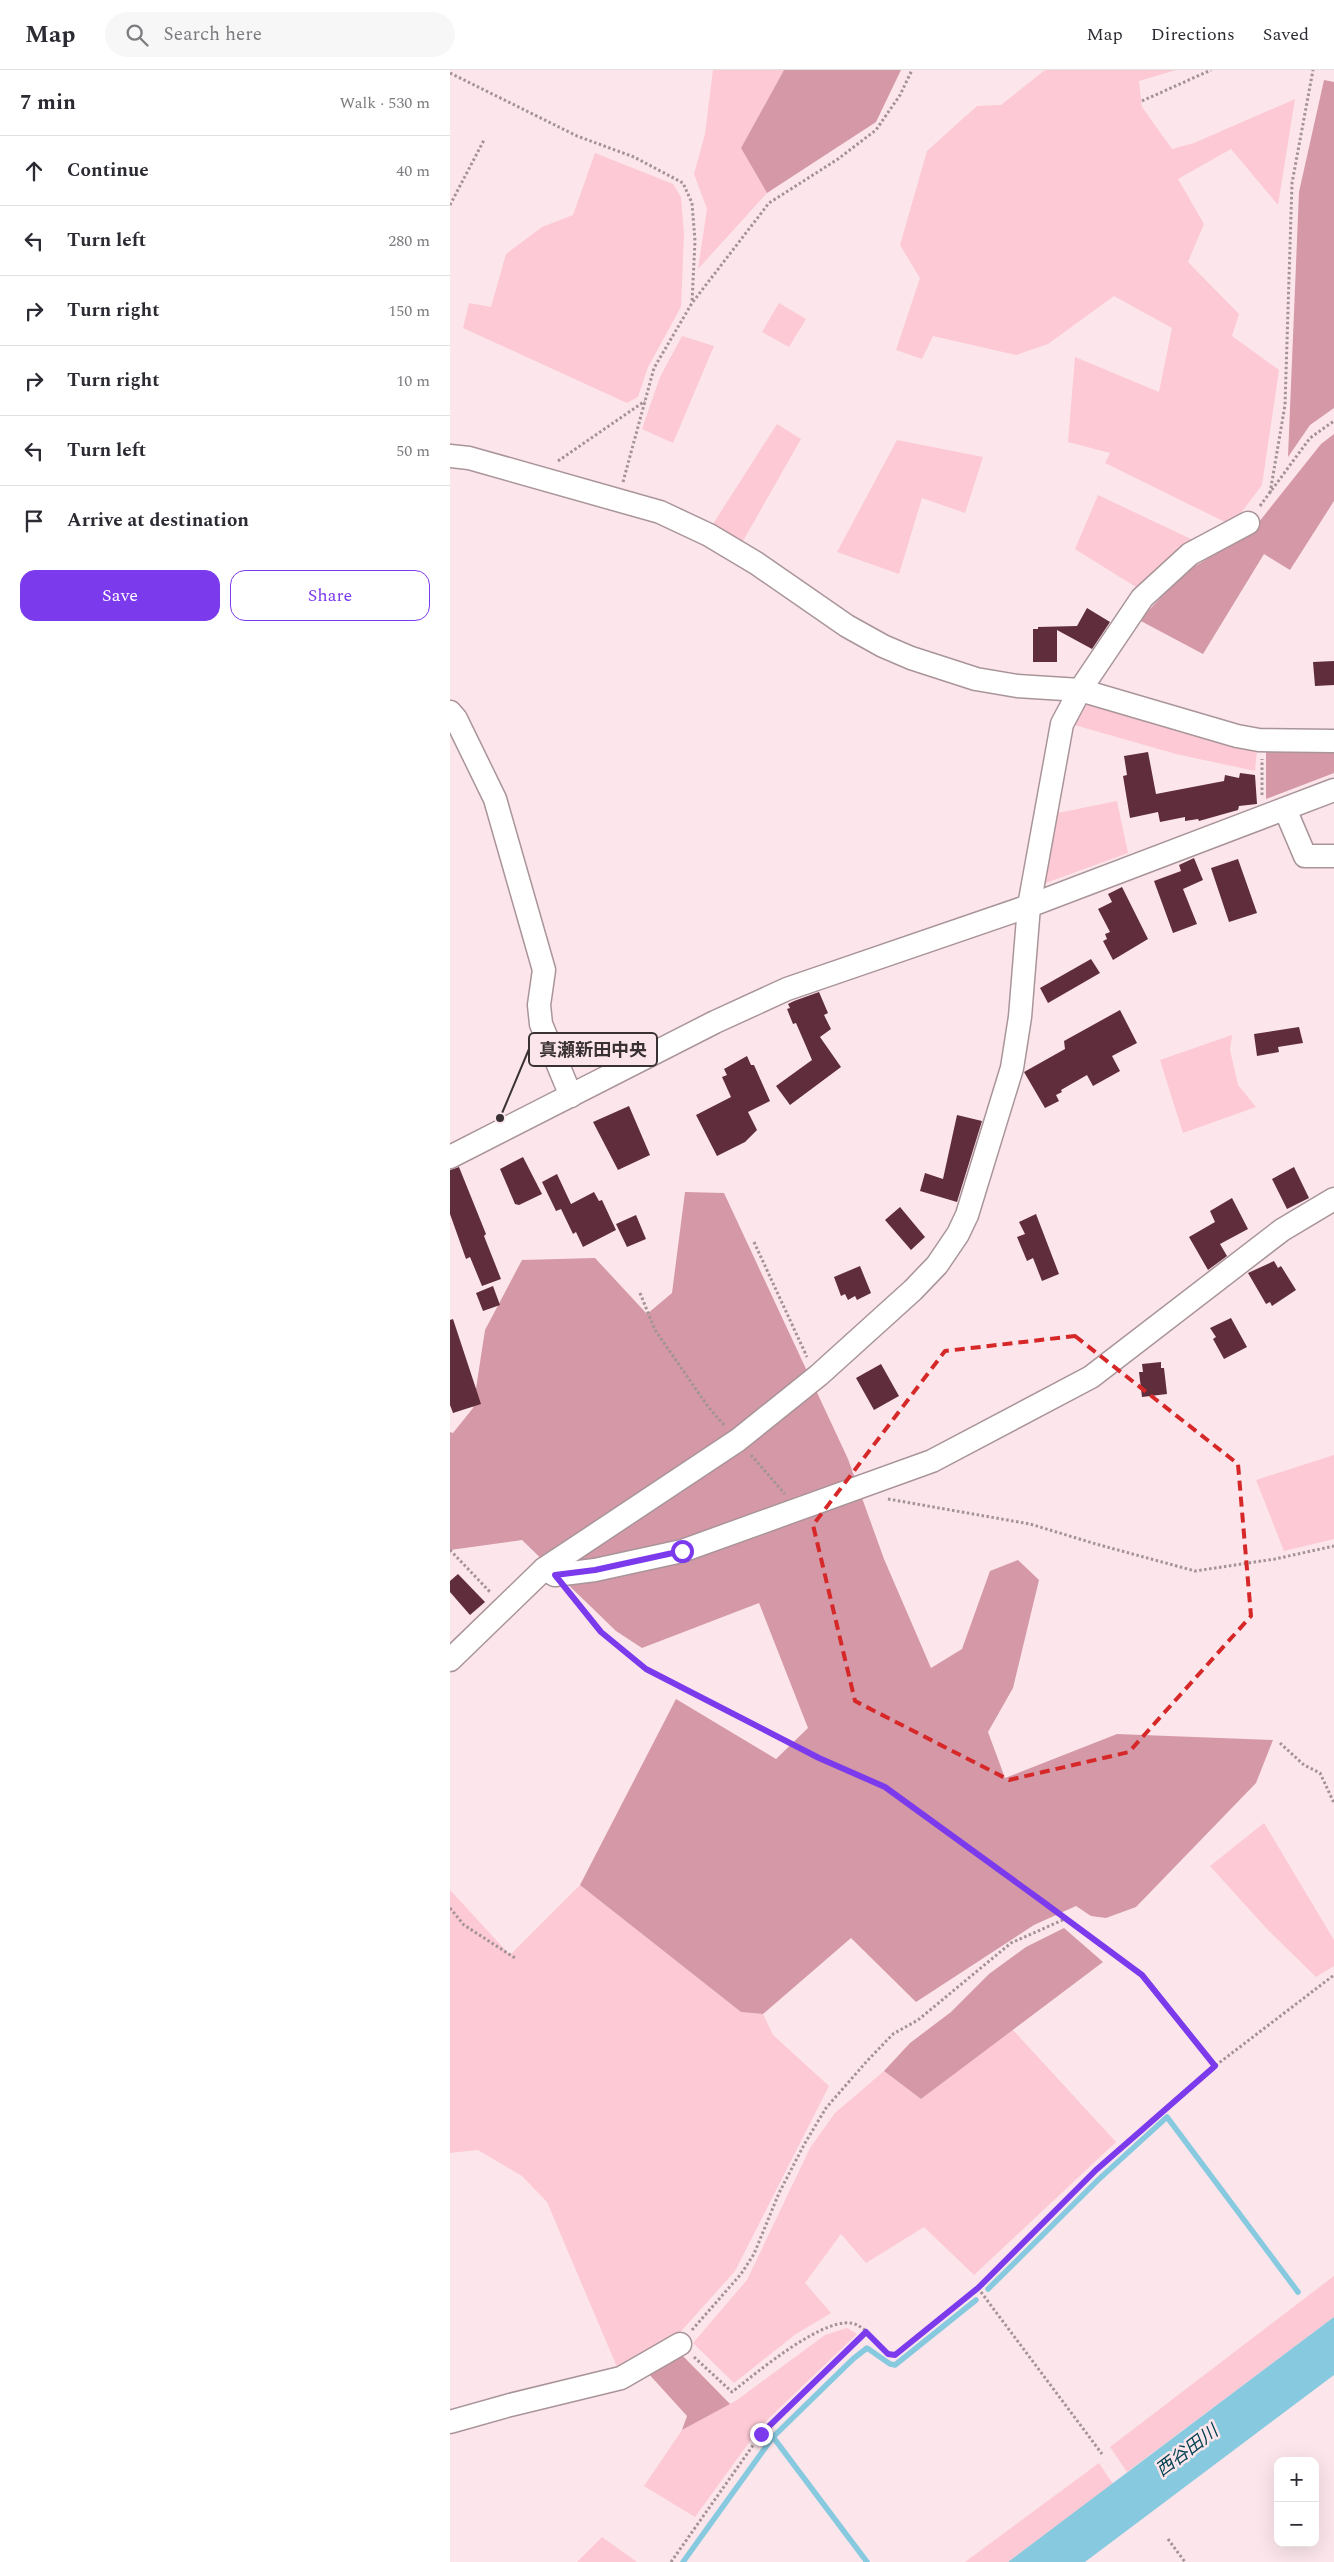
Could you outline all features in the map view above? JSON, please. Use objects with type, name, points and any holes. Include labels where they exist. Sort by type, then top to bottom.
[{"type":"street","points":[[450,456],[469,458],[660,512],[709,534],[756,563],[847,626],[897,652],[976,679],[1017,686],[1080,690],[1211,730],[1262,740],[1334,742]]},
{"type":"street","points":[[450,1660],[504,1606],[738,1440],[816,1377],[913,1290],[937,1264],[958,1234],[966,1215],[1012,1068],[1020,1017],[1029,906],[1062,724],[1080,690],[1142,598],[1190,554],[1248,523]]},
{"type":"street","points":[[450,712],[456,719],[496,799],[544,970],[538,1005],[540,1024],[571,1096]]},
{"type":"street","points":[[450,1157],[715,1022],[787,990],[1029,906],[1334,790]]},
{"type":"street","points":[[1285,809],[1305,856],[1334,856]]},
{"type":"street","points":[[550,1572],[595,1570],[682,1551],[932,1461],[1091,1377],[1282,1230],[1334,1199]]},
{"type":"street","points":[[450,2422],[510,2405],[621,2378],[680,2344]]},
{"type":"path","points":[[618,500],[654,368],[692,303],[769,203],[838,159],[876,130],[900,95],[912,70]]},
{"type":"path","points":[[1142,101],[1212,70]]},
{"type":"path","points":[[1270,493],[1285,404],[1292,183],[1314,70]]},
{"type":"path","points":[[450,72],[577,136],[634,157],[683,183],[692,203],[695,241],[692,303]]},
{"type":"path","points":[[450,205],[484,140]]},
{"type":"path","points":[[541,478],[564,455],[645,400]]},
{"type":"path","points":[[1248,523],[1310,438],[1334,421]]},
{"type":"path","points":[[1262,740],[1262,799]]},
{"type":"path","points":[[754,1242],[816,1377]]},
{"type":"path","points":[[640,1293],[655,1330],[709,1408],[798,1509]]},
{"type":"path","points":[[882,1498],[1030,1524],[1196,1571],[1275,1559],[1334,1546]]},
{"type":"path","points":[[450,1550],[504,1606]]},
{"type":"path","points":[[550,1572],[601,1632],[646,1669],[801,1749],[885,1787],[1142,1975],[1215,2066]]},
{"type":"path","points":[[1280,1742],[1304,1765],[1320,1773],[1334,1803]]},
{"type":"path","points":[[450,1908],[464,1925],[515,1958]]},
{"type":"path","points":[[1065,1919],[1011,1943],[918,2020],[893,2034],[826,2108],[804,2143],[779,2193],[754,2254],[741,2274],[680,2344],[732,2392],[793,2345],[833,2326],[847,2322],[857,2325],[888,2354],[895,2355],[978,2288],[1096,2170],[1215,2066],[1334,1975]]},
{"type":"path","points":[[978,2288],[1102,2454]]},
{"type":"path","points":[[671,2562],[761,2434],[866,2332]]},
{"type":"path","points":[[1168,2539],[1185,2562]]},
{"type":"highlighted area","points":[[1075,1336],[1238,1464],[1251,1616],[1129,1752],[1009,1780],[855,1701],[813,1525],[945,1351]]},
{"type":"shaded area","points":[[713,70],[784,70],[741,148],[767,193],[698,269],[707,209],[694,174],[705,134]]},
{"type":"shaded area","points":[[784,70],[901,70],[876,122],[767,193],[741,148]]},
{"type":"shaded area","points":[[1045,70],[1176,70],[1139,81],[1142,107],[1172,149],[1194,143],[1295,99],[1278,205],[1231,149],[1178,179],[1204,224],[1188,262],[1239,314],[1232,336],[1279,370],[1262,485],[1241,513],[1225,522],[1105,463],[1110,453],[1068,442],[1075,357],[1159,392],[1172,328],[1114,296],[1048,344],[1016,355],[933,336],[922,359],[896,350],[920,278],[900,245],[927,151],[977,106],[1001,105]]},
{"type":"shaded area","points":[[1324,80],[1334,82],[1334,408],[1310,425],[1288,457],[1299,192]]},
{"type":"shaded area","points":[[595,153],[673,184],[681,197],[684,234],[681,307],[648,367],[638,397],[627,403],[463,328],[469,303],[491,307],[506,254],[542,227],[573,215]]},
{"type":"shaded area","points":[[779,303],[806,319],[789,347],[762,332]]},
{"type":"shaded area","points":[[682,336],[714,346],[673,443],[642,429],[660,377]]},
{"type":"shaded area","points":[[777,424],[801,439],[743,541],[711,527]]},
{"type":"shaded area","points":[[1334,434],[1334,501],[1290,570],[1264,554],[1203,654],[1139,620],[1187,571],[1251,532],[1321,444]]},
{"type":"shaded area","points":[[897,440],[983,457],[965,513],[922,498],[899,574],[837,552]]},
{"type":"shaded area","points":[[1098,495],[1193,540],[1139,589],[1075,549]]},
{"type":"shaded area","points":[[1084,701],[1182,733],[1257,750],[1255,771],[1176,754],[1071,724]]},
{"type":"shaded area","points":[[1266,747],[1334,751],[1334,773],[1266,799]]},
{"type":"shaded area","points":[[1117,801],[1128,853],[1043,884],[1053,814]]},
{"type":"shaded area","points":[[1232,1035],[1230,1050],[1238,1085],[1256,1107],[1183,1133],[1160,1060]]},
{"type":"shaded area","points":[[685,1192],[724,1193],[848,1459],[884,1559],[931,1668],[962,1649],[990,1571],[1018,1560],[1039,1580],[1013,1688],[988,1732],[1005,1778],[1117,1734],[1273,1740],[1256,1783],[1136,1907],[1106,1918],[1091,1916],[1076,1906],[1034,1925],[916,2002],[851,1938],[763,2014],[741,2012],[580,1885],[676,1699],[776,1759],[808,1728],[759,1603],[642,1648],[616,1631],[522,1540],[450,1550],[450,1432],[453,1433],[473,1408],[485,1330],[522,1260],[595,1258],[647,1314],[672,1293]]},
{"type":"shaded area","points":[[1334,1455],[1334,1539],[1284,1551],[1256,1480]]},
{"type":"shaded area","points":[[1264,1823],[1334,1940],[1334,1966],[1316,1977],[1266,1928],[1210,1866]]},
{"type":"shaded area","points":[[580,1885],[741,2012],[763,2014],[773,2035],[829,2086],[735,2271],[675,2338],[617,2367],[547,2202],[522,2176],[478,2150],[450,2153],[450,1890],[510,1955]]},
{"type":"shaded area","points":[[1064,1928],[1103,1962],[921,2099],[884,2071],[910,2043],[951,2012],[989,1974],[1026,1947]]},
{"type":"shaded area","points":[[1012,2029],[1116,2142],[974,2275],[924,2227],[866,2263],[841,2234],[805,2283],[831,2313],[796,2334],[734,2383],[693,2343],[747,2280],[810,2148],[835,2113],[884,2071],[921,2099]]},
{"type":"shaded area","points":[[1334,2276],[1334,2317],[1127,2472],[1110,2447]]},
{"type":"shaded area","points":[[847,2328],[857,2334],[761,2426],[695,2517],[644,2486],[682,2430],[737,2400],[825,2335]]},
{"type":"shaded area","points":[[679,2352],[730,2404],[682,2430],[687,2416],[647,2372]]},
{"type":"shaded area","points":[[1099,2463],[1113,2484],[1008,2562],[965,2562]]},
{"type":"shaded area","points":[[602,2537],[637,2562],[577,2562]]},
{"type":"water","name":"西谷田川","points":[[1334,2317],[1334,2375],[1085,2562],[1008,2562]]},
{"type":"building","points":[[1087,608],[1110,622],[1092,649],[1057,630],[1057,662],[1033,662],[1033,629],[1038,629],[1038,627],[1077,626]]},
{"type":"building","points":[[1334,661],[1334,685],[1315,686],[1313,662]]},
{"type":"building","points":[[1148,752],[1156,794],[1224,781],[1225,775],[1239,778],[1240,773],[1255,775],[1257,804],[1239,806],[1238,810],[1199,821],[1198,819],[1185,821],[1185,817],[1160,822],[1158,812],[1130,818],[1123,776],[1127,775],[1124,756]]},
{"type":"building","points":[[1194,858],[1203,880],[1183,889],[1197,924],[1173,933],[1154,881],[1181,871],[1179,865]]},
{"type":"building","points":[[1238,859],[1257,913],[1229,922],[1211,868]]},
{"type":"building","points":[[1122,887],[1148,939],[1113,960],[1103,941],[1107,939],[1105,934],[1110,932],[1098,909],[1112,902],[1108,894]]},
{"type":"building","points":[[1091,959],[1100,973],[1048,1003],[1040,988]]},
{"type":"building","points":[[819,992],[828,1013],[824,1015],[831,1029],[820,1037],[841,1067],[790,1105],[776,1086],[812,1060],[796,1023],[793,1024],[787,1009],[790,1008],[788,1004]]},
{"type":"building","points":[[1120,1010],[1137,1043],[1112,1056],[1120,1071],[1093,1086],[1087,1075],[1061,1090],[1062,1092],[1056,1095],[1059,1101],[1045,1108],[1024,1072],[1065,1049],[1064,1041]]},
{"type":"building","points":[[1299,1027],[1303,1043],[1278,1047],[1279,1052],[1257,1056],[1254,1034]]},
{"type":"building","points":[[747,1056],[751,1065],[754,1065],[770,1101],[748,1112],[757,1130],[745,1142],[717,1156],[696,1115],[731,1097],[722,1077],[727,1075],[724,1069]]},
{"type":"building","points":[[629,1106],[650,1155],[618,1170],[593,1122]]},
{"type":"building","points":[[957,1115],[982,1121],[957,1202],[920,1191],[925,1173],[943,1179]]},
{"type":"building","points":[[523,1157],[542,1194],[519,1205],[515,1204],[500,1169]]},
{"type":"building","points":[[459,1167],[486,1234],[484,1236],[501,1279],[482,1286],[470,1257],[466,1259],[450,1214],[450,1170]]},
{"type":"building","points":[[1294,1167],[1309,1198],[1287,1209],[1272,1179]]},
{"type":"building","points":[[557,1174],[571,1204],[594,1192],[599,1201],[602,1200],[616,1230],[583,1247],[576,1232],[573,1234],[561,1209],[556,1211],[542,1182]]},
{"type":"building","points":[[1232,1198],[1248,1229],[1220,1244],[1227,1256],[1208,1270],[1189,1237],[1215,1222],[1210,1211]]},
{"type":"building","points":[[900,1207],[925,1237],[911,1250],[885,1220]]},
{"type":"building","points":[[1036,1214],[1059,1274],[1042,1281],[1033,1258],[1027,1261],[1017,1237],[1025,1234],[1019,1222]]},
{"type":"building","points":[[636,1215],[646,1239],[627,1247],[616,1224]]},
{"type":"building","points":[[1274,1261],[1278,1268],[1281,1266],[1296,1290],[1272,1306],[1270,1302],[1266,1304],[1248,1273]]},
{"type":"building","points":[[860,1266],[871,1293],[857,1300],[855,1296],[848,1300],[845,1294],[841,1296],[834,1277]]},
{"type":"building","points":[[493,1286],[500,1305],[483,1311],[476,1293]]},
{"type":"building","points":[[1231,1318],[1247,1347],[1224,1359],[1213,1339],[1216,1337],[1210,1328]]},
{"type":"building","points":[[453,1319],[481,1404],[453,1413],[450,1405],[450,1320]]},
{"type":"building","points":[[1161,1362],[1161,1368],[1164,1368],[1167,1394],[1142,1397],[1139,1372],[1143,1372],[1142,1364]]},
{"type":"building","points":[[881,1364],[899,1396],[874,1410],[856,1378]]},
{"type":"building","points":[[458,1574],[485,1602],[470,1615],[450,1592],[450,1581]]},
{"type":"waterway","points":[[988,2289],[1098,2180],[1167,2117],[1298,2292]]},
{"type":"waterway","points":[[683,2562],[773,2437],[853,2359],[867,2348],[890,2364],[895,2365],[976,2300]]},
{"type":"waterway","points":[[773,2437],[867,2562]]},
{"type":"place","name":"真瀬新田中央","points":[[500,1118]]},
{"type":"route","points":[[682,1551],[595,1570],[555,1575],[601,1632],[646,1669],[720,1710],[819,1758],[885,1787],[1142,1975],[1215,2066],[1096,2170],[978,2288],[895,2355],[888,2354],[866,2332],[761,2434]]}]
